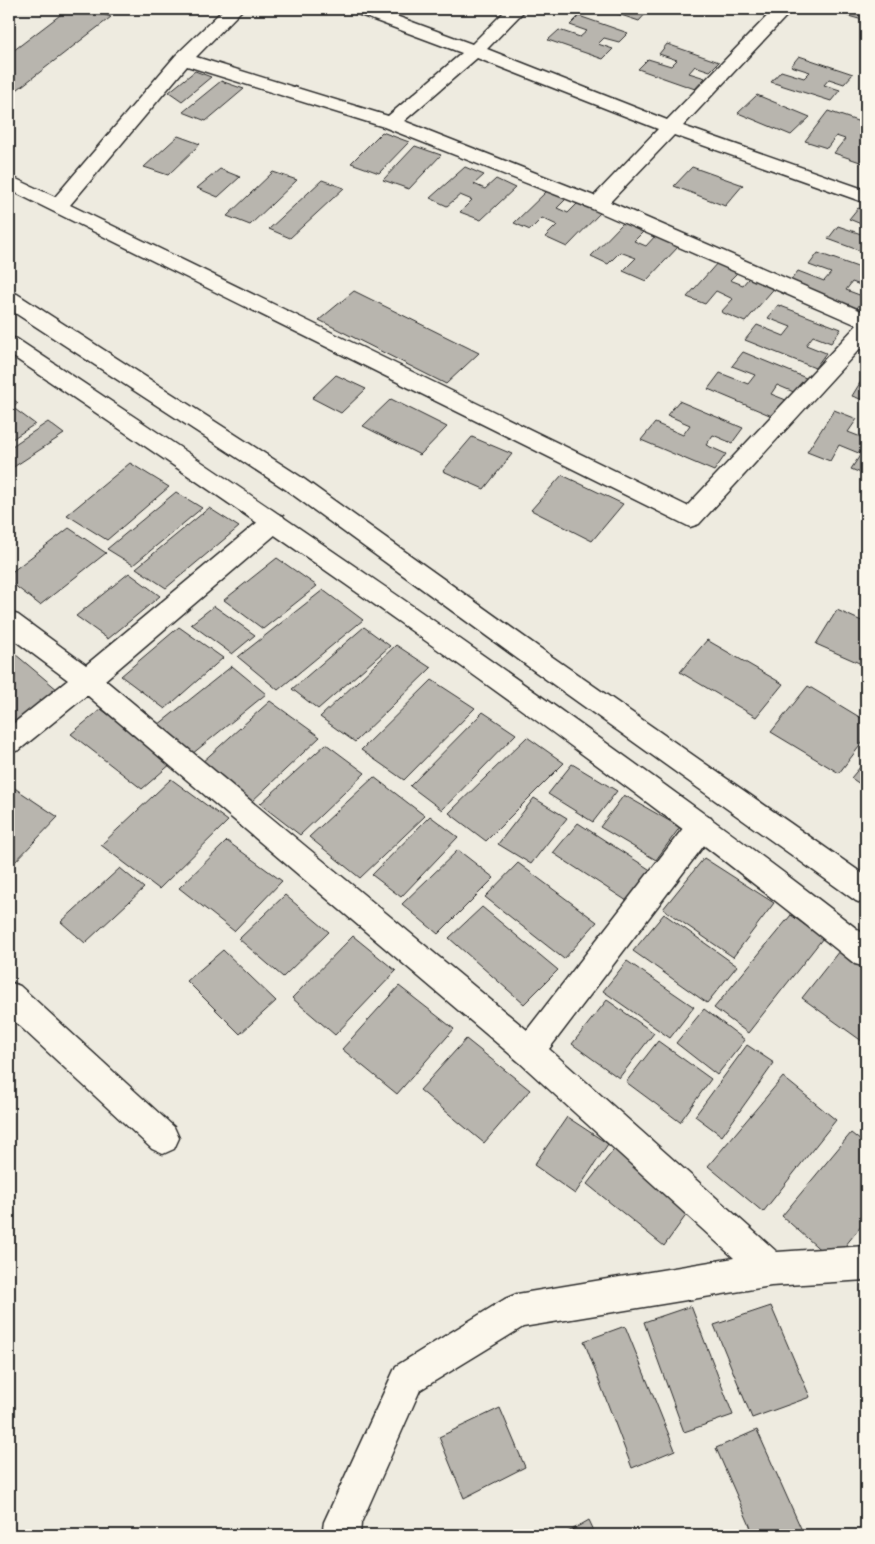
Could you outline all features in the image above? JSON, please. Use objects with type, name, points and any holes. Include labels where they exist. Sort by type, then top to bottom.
[{"type":"street","points":[[58,207],[183,59],[234,9]]},
{"type":"street","points":[[361,9],[475,51],[671,128],[866,197]]},
{"type":"street","points":[[390,124],[475,51],[517,9]]},
{"type":"street","points":[[597,204],[784,9]]},
{"type":"street","points":[[183,59],[390,124],[597,204],[866,321]]},
{"type":"street","points":[[9,186],[14,184],[690,518],[866,329]]},
{"type":"street","points":[[9,299],[293,483],[542,663],[866,892]]},
{"type":"street","points":[[9,344],[274,522],[508,686],[701,827],[866,954]]},
{"type":"street","points":[[9,742],[87,680],[274,522]]},
{"type":"street","points":[[9,622],[87,680],[529,1051],[771,1269]]},
{"type":"street","points":[[529,1051],[701,827]]},
{"type":"street","points":[[9,996],[163,1138]]},
{"type":"street","points":[[341,1535],[343,1522],[408,1378],[517,1311],[771,1269],[866,1263]]},
{"type":"building","points":[[68,9],[88,9],[111,17],[9,96],[9,54]]},
{"type":"building","points":[[603,9],[643,9],[648,11],[639,21]]},
{"type":"building","points":[[824,9],[863,9],[866,10],[866,21]]},
{"type":"building","points":[[579,16],[628,33],[619,42],[604,38],[598,44],[613,49],[603,59],[548,40],[559,30],[580,37],[587,31],[570,25]]},
{"type":"building","points":[[667,44],[719,62],[710,71],[695,66],[689,73],[705,78],[695,89],[638,69],[648,59],[671,66],[677,60],[659,54]]},
{"type":"building","points":[[799,56],[853,74],[844,84],[829,79],[824,85],[840,90],[831,101],[771,82],[781,71],[804,78],[810,72],[791,66]]},
{"type":"building","points":[[195,71],[211,77],[182,101],[169,92]]},
{"type":"building","points":[[221,81],[244,89],[206,121],[183,112]]},
{"type":"building","points":[[757,95],[810,117],[791,135],[738,113]]},
{"type":"building","points":[[828,111],[866,124],[866,159],[863,163],[834,153],[845,139],[836,136],[827,148],[805,141]]},
{"type":"building","points":[[382,132],[409,142],[379,173],[351,163]]},
{"type":"building","points":[[178,136],[200,144],[168,175],[144,167]]},
{"type":"building","points":[[415,146],[441,155],[409,189],[383,180]]},
{"type":"building","points":[[465,167],[484,175],[474,184],[485,189],[496,179],[515,188],[481,220],[460,212],[472,200],[460,195],[447,206],[430,198]]},
{"type":"building","points":[[692,167],[743,185],[725,206],[674,186]]},
{"type":"building","points":[[220,169],[240,177],[218,197],[197,188]]},
{"type":"building","points":[[273,172],[297,180],[250,225],[227,216]]},
{"type":"building","points":[[322,180],[344,188],[290,238],[269,229]]},
{"type":"building","points":[[547,191],[566,199],[557,208],[568,213],[578,203],[601,212],[567,247],[545,237],[557,225],[542,218],[530,230],[514,223]]},
{"type":"building","points":[[858,208],[866,211],[866,226],[849,219]]},
{"type":"building","points":[[623,223],[644,231],[634,241],[646,246],[656,235],[680,245],[646,281],[623,271],[636,258],[620,252],[608,264],[591,256]]},
{"type":"building","points":[[838,226],[864,235],[866,232],[866,253],[828,239]]},
{"type":"building","points":[[818,253],[866,270],[866,287],[852,282],[846,290],[865,297],[855,311],[787,285],[798,271],[824,281],[831,273],[809,265]]},
{"type":"building","points":[[718,262],[739,271],[730,280],[743,285],[752,274],[777,285],[745,322],[721,312],[733,299],[716,291],[705,304],[687,297]]},
{"type":"building","points":[[354,291],[479,353],[446,384],[319,320]]},
{"type":"building","points":[[778,305],[841,329],[831,343],[813,336],[806,345],[826,353],[815,368],[745,340],[757,325],[784,336],[791,327],[768,318]]},
{"type":"building","points":[[743,352],[806,378],[796,393],[777,385],[771,394],[791,402],[779,419],[708,389],[720,373],[748,384],[755,375],[732,366]]},
{"type":"building","points":[[866,373],[866,401],[852,396]]},
{"type":"building","points":[[336,375],[366,389],[341,413],[312,398]]},
{"type":"building","points":[[9,396],[18,403],[12,407],[35,424],[9,441]]},
{"type":"building","points":[[391,399],[447,427],[420,455],[363,426]]},
{"type":"building","points":[[679,401],[743,428],[732,443],[713,435],[706,445],[726,454],[714,471],[641,440],[655,423],[683,435],[690,425],[667,415]]},
{"type":"building","points":[[834,410],[857,419],[848,432],[866,439],[866,475],[851,469],[861,454],[839,445],[830,461],[807,452]]},
{"type":"building","points":[[48,422],[64,434],[9,470],[9,448]]},
{"type":"building","points":[[472,437],[512,454],[484,489],[443,471]]},
{"type":"building","points":[[130,463],[169,487],[107,540],[67,515]]},
{"type":"building","points":[[562,475],[623,504],[592,541],[531,510]]},
{"type":"building","points":[[176,492],[202,508],[133,565],[107,549]]},
{"type":"building","points":[[209,508],[239,527],[166,588],[136,568]]},
{"type":"building","points":[[69,528],[106,553],[40,605],[9,581],[9,574]]},
{"type":"building","points":[[277,558],[317,586],[263,629],[224,600]]},
{"type":"building","points":[[129,573],[160,596],[108,639],[76,616]]},
{"type":"building","points":[[323,590],[363,620],[278,690],[238,657]]},
{"type":"building","points":[[214,606],[255,635],[232,654],[191,624]]},
{"type":"building","points":[[837,610],[866,623],[866,666],[816,644]]},
{"type":"building","points":[[179,627],[223,658],[165,709],[121,676]]},
{"type":"building","points":[[364,627],[390,646],[318,709],[292,689]]},
{"type":"building","points":[[707,640],[783,684],[756,717],[680,672]]},
{"type":"building","points":[[396,645],[431,668],[355,742],[320,717]]},
{"type":"building","points":[[9,649],[58,690],[17,722],[9,715]]},
{"type":"building","points":[[232,666],[266,694],[192,754],[158,725]]},
{"type":"building","points":[[432,680],[475,708],[404,780],[361,750]]},
{"type":"building","points":[[808,686],[866,721],[866,738],[839,773],[771,732]]},
{"type":"building","points":[[270,701],[320,737],[250,803],[200,764]]},
{"type":"building","points":[[101,709],[172,763],[142,789],[71,734]]},
{"type":"building","points":[[483,712],[516,734],[442,810],[410,786]]},
{"type":"building","points":[[527,737],[564,763],[486,841],[449,813]]},
{"type":"building","points":[[326,744],[365,773],[300,835],[260,804]]},
{"type":"building","points":[[866,760],[866,788],[851,778]]},
{"type":"building","points":[[572,764],[617,791],[593,822],[548,794]]},
{"type":"building","points":[[374,777],[425,816],[360,878],[309,837]]},
{"type":"building","points":[[171,779],[228,821],[159,889],[101,845]]},
{"type":"building","points":[[10,785],[58,817],[12,865],[9,862]]},
{"type":"building","points":[[624,795],[680,827],[656,860],[600,827]]},
{"type":"building","points":[[534,798],[567,818],[531,864],[498,844]]},
{"type":"building","points":[[430,816],[458,837],[401,897],[372,875]]},
{"type":"building","points":[[578,823],[652,871],[627,901],[553,853]]},
{"type":"building","points":[[227,841],[282,881],[234,931],[179,888]]},
{"type":"building","points":[[458,850],[494,878],[438,934],[402,904]]},
{"type":"building","points":[[704,858],[774,903],[733,957],[663,909]]},
{"type":"building","points":[[518,863],[597,922],[564,959],[485,897]]},
{"type":"building","points":[[120,868],[144,888],[85,943],[61,922]]},
{"type":"building","points":[[285,895],[329,932],[283,977],[239,939]]},
{"type":"building","points":[[482,907],[558,970],[524,1004],[449,938]]},
{"type":"building","points":[[664,914],[737,966],[707,1003],[633,951]]},
{"type":"building","points":[[791,915],[823,938],[748,1033],[714,1008]]},
{"type":"building","points":[[353,936],[396,971],[335,1035],[292,998]]},
{"type":"building","points":[[223,950],[276,1001],[240,1034],[187,981]]},
{"type":"building","points":[[839,951],[866,971],[866,1044],[802,998]]},
{"type":"building","points":[[627,961],[694,1007],[670,1038],[603,991]]},
{"type":"building","points":[[399,986],[454,1029],[397,1094],[342,1049]]},
{"type":"building","points":[[607,1000],[654,1033],[619,1078],[572,1044]]},
{"type":"building","points":[[704,1009],[745,1040],[717,1075],[676,1043]]},
{"type":"building","points":[[466,1039],[530,1090],[484,1143],[420,1090]]},
{"type":"building","points":[[658,1041],[711,1079],[680,1122],[626,1082]]},
{"type":"building","points":[[747,1045],[774,1063],[722,1136],[695,1116]]},
{"type":"building","points":[[783,1077],[836,1120],[763,1212],[708,1166]]},
{"type":"building","points":[[567,1117],[608,1144],[575,1194],[534,1165]]},
{"type":"building","points":[[851,1133],[866,1145],[866,1220],[833,1261],[782,1216]]},
{"type":"building","points":[[616,1147],[692,1207],[664,1246],[587,1184]]},
{"type":"building","points":[[691,1306],[733,1415],[684,1432],[644,1322]]},
{"type":"building","points":[[771,1306],[810,1397],[752,1418],[714,1325]]},
{"type":"building","points":[[625,1326],[675,1450],[632,1468],[584,1341]]},
{"type":"building","points":[[500,1408],[525,1467],[464,1498],[439,1437]]},
{"type":"building","points":[[757,1430],[804,1535],[754,1535],[716,1448]]},
{"type":"building","points":[[589,1520],[596,1535],[563,1535]]}]
